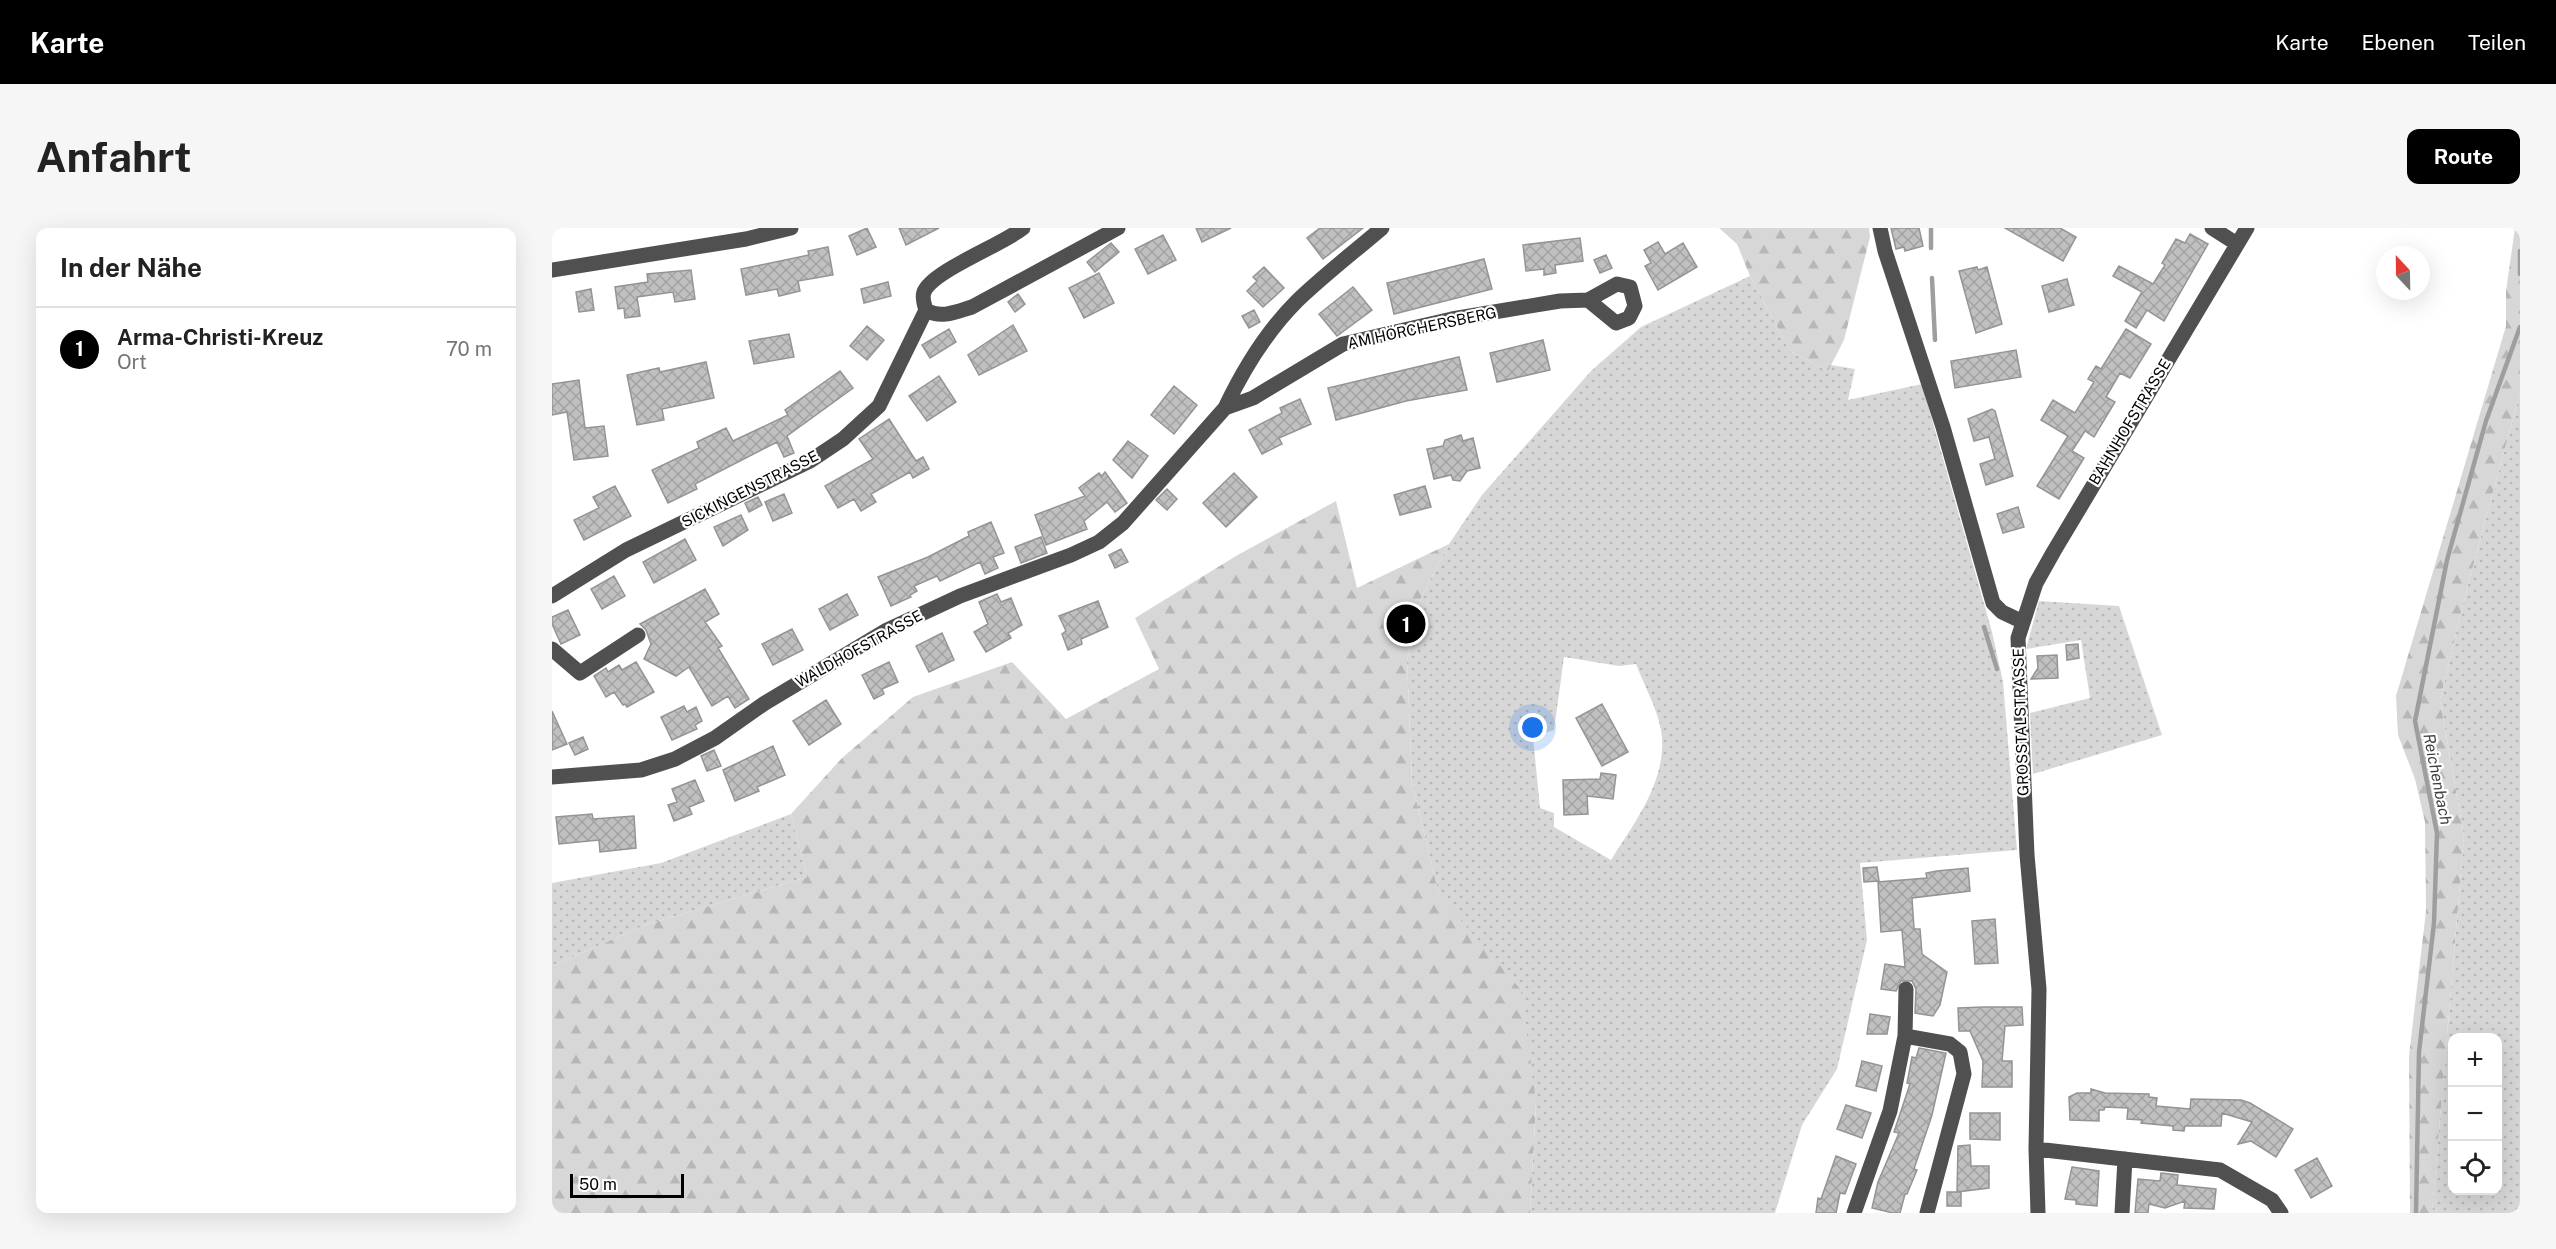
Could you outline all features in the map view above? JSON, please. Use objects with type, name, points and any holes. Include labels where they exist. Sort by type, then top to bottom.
[{"type":"street","points":[[552,270],[746,239],[791,228]]},
{"type":"street","points":[[1023,228],[984,253],[945,271],[932,280],[924,291],[926,310],[934,315],[949,315],[972,307],[1118,228]]},
{"type":"street","points":[[1225,408],[1235,387],[1276,325],[1298,300],[1382,228]]},
{"type":"street","points":[[1880,228],[1890,268],[1943,427],[1993,603],[2002,612],[2021,621]]},
{"type":"street","points":[[2212,228],[2237,244]]},
{"type":"street","name":"BAHNHOFSTRASSE","points":[[2021,621],[2036,583],[2054,551],[2247,228]]},
{"type":"street","name":"AM HÖRCHERSBERG","points":[[1225,408],[1253,398],[1342,344],[1452,319],[1560,301],[1588,300]]},
{"type":"street","name":"SICKINGENSTRASSE","points":[[552,596],[626,550],[810,461],[843,439],[879,405],[926,310]]},
{"type":"street","name":"WALDHOFSTRASSE","points":[[552,777],[641,770],[675,759],[715,738],[765,703],[887,630],[960,596],[1071,555],[1099,542],[1123,523],[1225,408]]},
{"type":"street","name":"GROSSTALSTRASSE","points":[[2021,621],[2017,669],[2027,855],[2039,989],[2036,1149],[2038,1213]]},
{"type":"street","points":[[552,649],[580,673],[638,635]]},
{"type":"street","points":[[1854,1213],[1890,1111],[1905,1036],[1906,989]]},
{"type":"street","points":[[1905,1036],[1950,1044],[1960,1052],[1964,1074],[1927,1213]]},
{"type":"street","points":[[2036,1149],[2220,1170],[2272,1200],[2281,1213]]},
{"type":"street","points":[[2122,1213],[2125,1159]]},
{"type":"green space","points":[[1719,228],[1869,228],[1870,237],[1844,340],[1828,371],[1790,351],[1750,276],[1737,244]]},
{"type":"green space","points":[[2515,228],[2520,228],[2520,393],[2467,588],[2440,700],[2464,836],[2432,1213],[2410,1213],[2409,1056],[2426,911],[2425,822],[2415,779],[2398,735],[2396,696],[2506,326],[2506,291]]},
{"type":"green space","points":[[1750,276],[1790,351],[1828,371],[1831,365],[1855,369],[1848,400],[1922,384],[1992,632],[2003,682],[2017,850],[1860,863],[1867,940],[1837,1069],[1802,1125],[1775,1213],[1530,1213],[1536,1103],[1439,895],[1412,783],[1407,661],[1421,598],[1449,544],[1482,495],[1591,371],[1641,327]],"holes":[[[1564,657],[1619,666],[1636,664],[1657,713],[1662,748],[1660,765],[1648,799],[1611,860],[1554,827],[1554,813],[1540,808],[1533,737],[1554,730]]]},
{"type":"green space","points":[[2520,393],[2520,1213],[2432,1213],[2464,836],[2440,700],[2467,588]]},
{"type":"green space","points":[[1336,501],[1357,588],[1449,544],[1421,598],[1407,661],[1412,783],[1439,895],[1521,990],[1536,1103],[1530,1213],[552,1213],[552,966],[645,925],[807,877],[791,814],[842,758],[913,697],[1012,662],[1066,719],[1159,669],[1135,618],[1236,556]]},
{"type":"green space","points":[[2039,601],[2119,606],[2162,735],[2033,774],[2030,713],[2090,698],[2081,640],[2026,649]]},
{"type":"green space","points":[[791,814],[807,877],[645,925],[552,966],[552,883],[661,863]]},
{"type":"building","points":[[867,228],[876,247],[857,255],[849,236]]},
{"type":"building","points":[[899,228],[939,228],[906,245]]},
{"type":"building","points":[[1196,228],[1231,228],[1202,242]]},
{"type":"building","points":[[1320,228],[1363,228],[1323,259],[1307,238]]},
{"type":"building","points":[[1891,228],[1919,228],[1923,246],[1905,251],[1904,247],[1896,249]]},
{"type":"building","points":[[2005,228],[2060,228],[2076,237],[2063,261]]},
{"type":"building","points":[[2190,234],[2208,244],[2164,321],[2147,310],[2136,328],[2125,321],[2142,292],[2113,276],[2119,266],[2153,284],[2165,265],[2162,263],[2176,239],[2185,243]]},
{"type":"building","points":[[1163,235],[1176,260],[1148,274],[1135,249]]},
{"type":"building","points":[[1580,238],[1583,261],[1555,265],[1556,273],[1544,275],[1544,269],[1526,271],[1523,245]]},
{"type":"building","points":[[1658,242],[1665,254],[1683,243],[1697,267],[1658,290],[1645,266],[1651,263],[1644,250]]},
{"type":"building","points":[[1111,243],[1119,252],[1095,272],[1087,262]]},
{"type":"building","points":[[828,247],[833,275],[798,281],[800,291],[779,296],[777,289],[746,295],[741,269],[809,255],[808,251]]},
{"type":"building","points":[[1606,255],[1612,268],[1600,273],[1594,260]]},
{"type":"building","points":[[1484,259],[1492,289],[1394,314],[1387,283]]},
{"type":"building","points":[[1264,267],[1284,288],[1263,307],[1247,291],[1257,281],[1253,277]]},
{"type":"building","points":[[1977,267],[1978,270],[1987,267],[2002,324],[1976,333],[1959,271]]},
{"type":"building","points":[[691,270],[695,299],[675,302],[673,292],[637,297],[640,316],[625,318],[624,308],[618,309],[615,287],[648,282],[647,274]]},
{"type":"building","points":[[1099,273],[1114,303],[1084,318],[1069,288]]},
{"type":"building","points":[[2067,279],[2074,305],[2049,312],[2042,286]]},
{"type":"building","points":[[888,282],[891,296],[864,303],[861,289]]},
{"type":"building","points":[[1353,287],[1372,310],[1337,336],[1319,314]]},
{"type":"building","points":[[591,289],[594,310],[579,312],[576,292]]},
{"type":"building","points":[[1018,294],[1025,304],[1015,312],[1008,302]]},
{"type":"building","points":[[1254,310],[1260,322],[1249,328],[1242,316]]},
{"type":"building","points":[[1013,325],[1027,351],[979,375],[968,355]]},
{"type":"building","points":[[867,326],[884,340],[867,360],[850,346]]},
{"type":"building","points":[[949,329],[956,342],[930,358],[922,345]]},
{"type":"building","points":[[2126,329],[2151,344],[2130,378],[2120,373],[2106,397],[2115,402],[2094,437],[2085,431],[2072,451],[2084,458],[2059,499],[2037,486],[2068,436],[2041,420],[2053,400],[2075,413],[2094,382],[2088,379],[2096,366],[2101,369]]},
{"type":"building","points":[[789,334],[794,357],[754,364],[749,341]]},
{"type":"building","points":[[1543,340],[1550,370],[1497,382],[1490,353]]},
{"type":"building","points":[[2016,350],[2021,377],[1955,388],[1951,361]]},
{"type":"building","points":[[1459,357],[1467,390],[1406,401],[1336,420],[1328,388]]},
{"type":"building","points":[[706,362],[714,398],[662,409],[664,420],[637,425],[627,375],[659,368],[660,372]]},
{"type":"building","points":[[840,371],[853,388],[787,436],[794,453],[784,457],[777,442],[695,484],[697,489],[668,503],[652,470],[699,448],[697,442],[726,428],[733,441],[788,415],[785,410]]},
{"type":"building","points":[[939,376],[956,402],[927,421],[909,396]]},
{"type":"building","points":[[579,380],[585,428],[604,426],[608,456],[574,460],[567,412],[552,415],[552,384]]},
{"type":"building","points":[[1174,386],[1197,405],[1174,434],[1151,415]]},
{"type":"building","points":[[1300,399],[1311,424],[1279,438],[1282,444],[1262,454],[1249,430],[1282,413],[1280,408]]},
{"type":"building","points":[[1992,409],[1995,411],[2013,476],[1986,485],[1980,464],[1995,459],[1989,437],[1974,441],[1968,419]]},
{"type":"building","points":[[889,419],[916,461],[923,457],[929,469],[913,478],[910,472],[871,494],[876,502],[861,511],[854,499],[838,508],[825,486],[873,459],[859,439]]},
{"type":"building","points":[[1461,435],[1463,441],[1473,438],[1480,468],[1467,471],[1460,481],[1453,480],[1451,475],[1434,479],[1427,449],[1443,446],[1445,440]]},
{"type":"building","points":[[1128,441],[1148,456],[1132,478],[1113,460]]},
{"type":"building","points":[[1105,472],[1127,503],[1115,512],[1107,502],[1084,521],[1087,529],[1046,545],[1035,515],[1085,496],[1079,488],[1099,473],[1102,476]]},
{"type":"building","points":[[1234,473],[1257,497],[1226,527],[1203,503]]},
{"type":"building","points":[[615,486],[631,516],[584,540],[574,520],[599,508],[593,497]]},
{"type":"building","points":[[1425,486],[1431,507],[1400,515],[1394,495]]},
{"type":"building","points":[[1167,489],[1177,499],[1167,510],[1156,500]]},
{"type":"building","points":[[784,494],[792,513],[773,521],[765,502]]},
{"type":"building","points":[[758,497],[762,505],[749,512],[745,503]]},
{"type":"building","points":[[2018,507],[2024,527],[2003,533],[1997,514]]},
{"type":"building","points":[[741,515],[748,530],[723,546],[714,527]]},
{"type":"building","points":[[991,522],[1004,553],[993,557],[998,568],[985,574],[980,562],[940,581],[937,576],[914,586],[917,591],[910,595],[911,597],[891,606],[878,577],[928,557],[969,536],[968,532]]},
{"type":"building","points":[[1041,537],[1047,553],[1021,563],[1015,547]]},
{"type":"building","points":[[685,539],[696,560],[654,583],[643,562]]},
{"type":"building","points":[[1121,549],[1128,562],[1115,568],[1109,555]]},
{"type":"building","points":[[614,576],[625,596],[602,609],[591,589]]},
{"type":"building","points":[[705,589],[719,614],[705,622],[722,646],[718,648],[749,699],[735,708],[728,696],[712,706],[689,667],[676,676],[644,659],[651,644],[646,630],[640,624]]},
{"type":"building","points":[[847,594],[858,615],[830,630],[819,609]]},
{"type":"building","points":[[997,594],[1001,602],[1011,598],[1022,625],[1008,633],[1011,638],[986,652],[974,632],[988,624],[979,602]]},
{"type":"building","points":[[1098,601],[1108,627],[1081,639],[1082,644],[1068,650],[1062,634],[1066,631],[1059,616]]},
{"type":"building","points":[[568,610],[580,635],[561,644],[552,624],[552,617]]},
{"type":"building","points":[[792,629],[803,650],[773,665],[762,644]]},
{"type":"building","points":[[942,633],[954,660],[929,672],[916,646]]},
{"type":"building","points":[[2078,644],[2079,658],[2067,660],[2066,645]]},
{"type":"building","points":[[2057,655],[2058,678],[2031,679],[2038,668],[2037,656]]},
{"type":"building","points":[[636,662],[654,692],[627,707],[614,692],[606,697],[594,676],[606,668],[608,672],[619,665],[622,670]]},
{"type":"building","points":[[889,662],[898,682],[882,689],[884,694],[874,699],[862,675]]},
{"type":"building","points":[[826,700],[841,724],[809,745],[793,721]]},
{"type":"building","points":[[1602,704],[1628,752],[1602,766],[1576,718]]},
{"type":"building","points":[[684,706],[687,712],[696,707],[702,721],[695,725],[697,729],[672,740],[661,717]]},
{"type":"building","points":[[552,711],[567,744],[552,750]]},
{"type":"building","points":[[583,737],[588,749],[575,755],[569,743]]},
{"type":"building","points":[[773,746],[785,775],[757,787],[759,791],[735,801],[723,770]]},
{"type":"building","points":[[714,750],[721,766],[707,771],[701,756]]},
{"type":"building","points":[[1601,773],[1616,775],[1613,799],[1587,796],[1588,814],[1564,815],[1563,780],[1600,779]]},
{"type":"building","points":[[695,780],[704,801],[689,807],[692,814],[674,821],[668,805],[677,802],[672,789]]},
{"type":"building","points":[[592,814],[593,819],[634,816],[636,848],[600,852],[599,840],[559,844],[556,817]]},
{"type":"building","points":[[1877,867],[1879,881],[1864,882],[1863,868]]},
{"type":"building","points":[[1968,868],[1970,891],[1912,898],[1914,929],[1920,929],[1922,954],[1947,972],[1940,1005],[1933,1016],[1915,1013],[1916,989],[1912,981],[1901,981],[1896,991],[1881,989],[1885,964],[1905,967],[1902,930],[1881,932],[1878,882],[1927,878],[1926,873]]},
{"type":"building","points":[[1995,919],[1998,963],[1975,964],[1972,921]]},
{"type":"building","points":[[2022,1007],[2023,1025],[2005,1026],[2002,1061],[2012,1061],[2012,1087],[1982,1087],[1983,1061],[1970,1031],[1959,1031],[1958,1008]]},
{"type":"building","points":[[1870,1014],[1890,1017],[1887,1034],[1867,1034]]},
{"type":"building","points":[[1919,1048],[1946,1053],[1932,1115],[1914,1169],[1917,1170],[1905,1194],[1900,1213],[1893,1213],[1872,1208],[1878,1182],[1899,1133],[1894,1132],[1910,1084],[1907,1083],[1912,1057],[1916,1058]]},
{"type":"building","points":[[1862,1061],[1882,1066],[1876,1091],[1856,1086]]},
{"type":"building","points":[[2091,1089],[2105,1093],[2149,1094],[2149,1097],[2157,1098],[2156,1106],[2190,1109],[2191,1099],[2241,1100],[2293,1129],[2276,1157],[2251,1141],[2238,1144],[2252,1122],[2222,1113],[2221,1126],[2185,1126],[2184,1131],[2173,1130],[2173,1126],[2141,1123],[2142,1120],[2127,1119],[2128,1108],[2105,1107],[2104,1110],[2099,1110],[2099,1121],[2070,1120],[2069,1097],[2077,1093],[2091,1093]]},
{"type":"building","points":[[1846,1105],[1871,1113],[1862,1138],[1837,1129]]},
{"type":"building","points":[[1970,1113],[2000,1113],[2000,1140],[1970,1139]]},
{"type":"building","points":[[1970,1145],[1971,1166],[1989,1166],[1989,1188],[1957,1192],[1958,1146]]},
{"type":"building","points":[[1836,1156],[1856,1164],[1845,1194],[1840,1193],[1836,1213],[1816,1213],[1818,1198],[1821,1199]]},
{"type":"building","points":[[2317,1158],[2332,1186],[2311,1198],[2295,1170]]},
{"type":"building","points":[[2072,1167],[2099,1171],[2097,1206],[2076,1204],[2076,1200],[2065,1199]]},
{"type":"building","points":[[2161,1173],[2178,1175],[2177,1185],[2216,1189],[2214,1209],[2184,1208],[2185,1201],[2165,1208],[2149,1204],[2148,1213],[2135,1213],[2138,1179],[2160,1181]]},
{"type":"building","points":[[1947,1192],[1961,1192],[1961,1206],[1947,1206]]},
{"type":"waterway","points":[[1931,228],[1931,248]]},
{"type":"waterway","name":"Reichenbach","points":[[2520,251],[2520,274]]},
{"type":"waterway","points":[[1932,278],[1935,340]]},
{"type":"waterway","name":"Reichenbach","points":[[2416,1213],[2419,1052],[2434,923],[2437,833],[2415,721],[2447,560],[2486,421],[2520,327]]},
{"type":"waterway","points":[[1984,627],[1997,669]]},
{"type":"place","name":"Arma-Christi-Kreuz","points":[[1406,624]]}]
